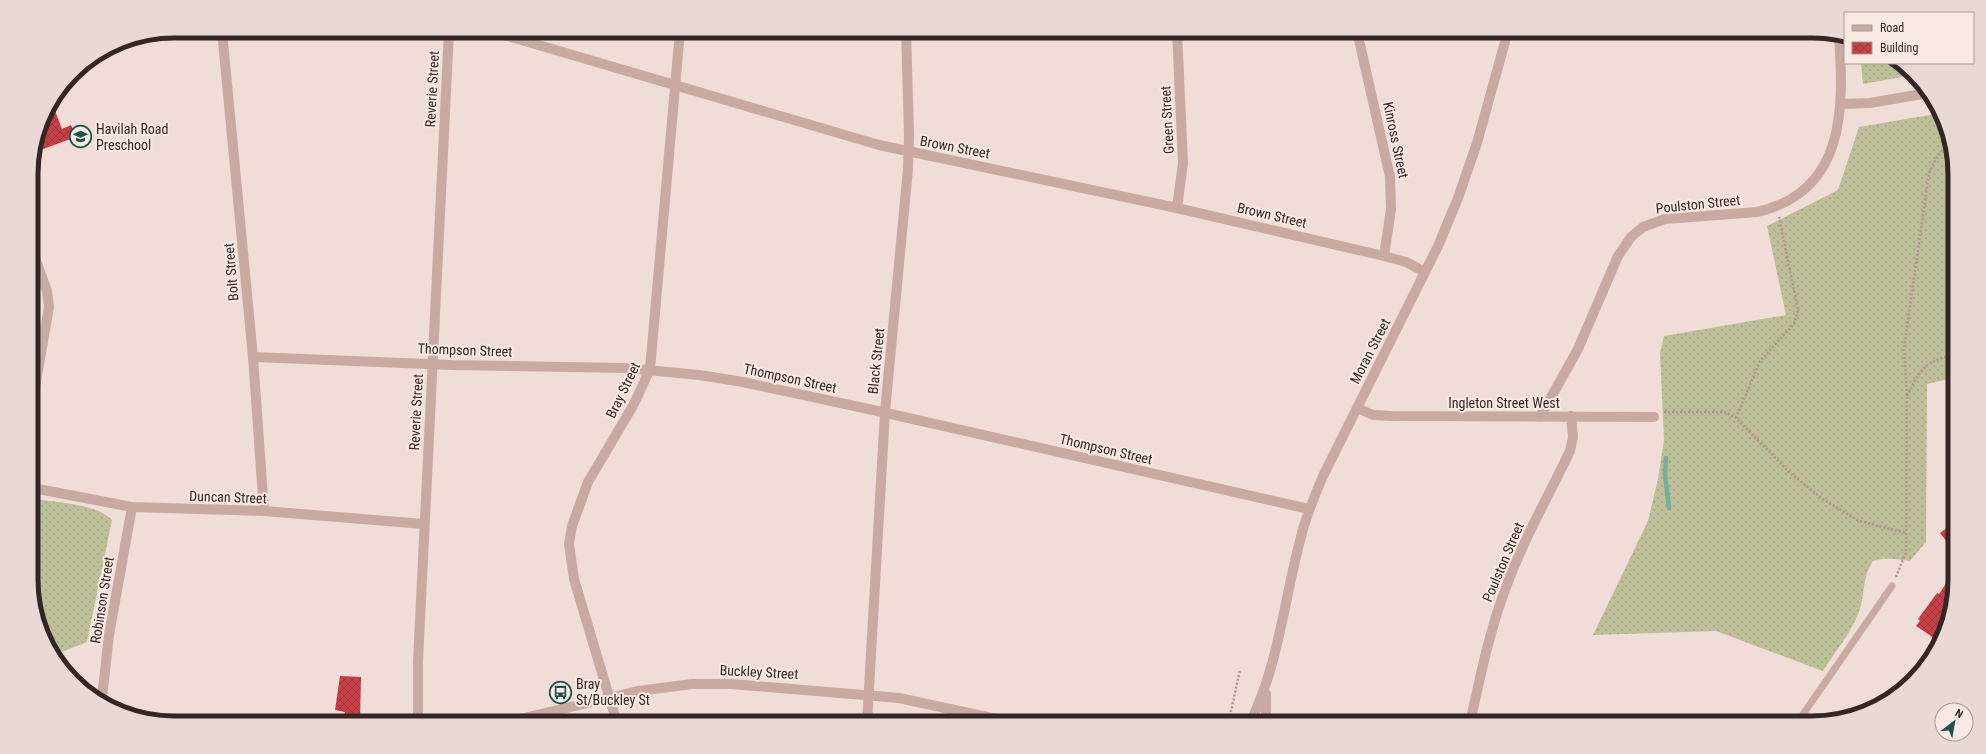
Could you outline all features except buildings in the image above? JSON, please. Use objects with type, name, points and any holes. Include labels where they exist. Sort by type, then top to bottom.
[{"type":"street","name":"Bolt Street","points":[[223,38],[253,357],[264,511]]},
{"type":"street","name":"Reverie Street","points":[[418,716],[417,667],[449,38]]},
{"type":"street","name":"Brown Street","points":[[515,38],[656,78],[675,86],[853,138],[908,152],[957,160],[1177,208],[1384,256],[1406,262],[1425,272]]},
{"type":"street","name":"Bray Street","points":[[615,716],[574,579],[569,544],[572,526],[588,482],[634,404],[650,370],[679,38]]},
{"type":"street","name":"Black Street","points":[[867,716],[885,412],[901,252],[908,152],[906,38]]},
{"type":"street","name":"Green Street","points":[[1177,38],[1183,163],[1177,208]]},
{"type":"street","name":"Kinross Street","points":[[1359,38],[1390,177],[1391,209],[1384,256]]},
{"type":"street","name":"Moran Street","points":[[1253,716],[1266,686],[1309,509],[1324,474],[1425,272],[1448,222],[1466,178],[1506,38]]},
{"type":"street","name":"Poulston Street","points":[[1540,417],[1578,349],[1618,256],[1631,237],[1643,227],[1653,222],[1665,219],[1757,212],[1777,206],[1795,197],[1817,176],[1832,147],[1838,129],[1842,104],[1839,41]]},
{"type":"street","points":[[1842,104],[1870,103],[1923,95]]},
{"type":"street","points":[[38,266],[47,291],[49,307],[38,370]]},
{"type":"street","name":"Thompson Street","points":[[253,357],[650,370],[743,382],[885,412],[1309,509]]},
{"type":"street","name":"Ingleton Street West","points":[[1357,408],[1373,415],[1392,416],[1654,417]]},
{"type":"street","name":"Poulston Street","points":[[1472,716],[1487,650],[1505,590],[1525,541],[1570,452],[1573,436],[1571,416]]},
{"type":"street","name":"Duncan Street","points":[[38,489],[132,507],[264,511],[424,524]]},
{"type":"street","name":"Robinson Street","points":[[102,695],[109,635],[132,507]]},
{"type":"street","name":"Buckley Street","points":[[532,716],[610,697],[667,686],[723,684],[869,694],[899,698],[983,716]]},
{"type":"street","name":"Moran Street","points":[[1266,686],[1266,716]]},
{"type":"lane","points":[[1802,716],[1892,586]]},
{"type":"path","points":[[1892,586],[1906,552],[1907,396],[1904,348],[1929,172],[1945,148]]},
{"type":"path","points":[[1736,418],[1760,361],[1794,324],[1798,310],[1777,206]]},
{"type":"path","points":[[1907,396],[1921,369],[1932,362],[1948,357]]},
{"type":"path","points":[[1654,417],[1662,412],[1725,412],[1736,418],[1790,473],[1824,500],[1859,521],[1906,533]]},
{"type":"path","points":[[1230,716],[1240,670]]},
{"type":"green space","points":[[1861,64],[1892,64],[1906,76],[1863,84]]},
{"type":"green space","points":[[1934,114],[1938,122],[1947,156],[1948,379],[1927,384],[1926,542],[1910,561],[1887,559],[1873,561],[1865,580],[1861,605],[1856,620],[1823,671],[1716,631],[1593,635],[1648,521],[1658,479],[1664,440],[1660,353],[1664,336],[1786,315],[1767,226],[1838,190],[1859,127]]},
{"type":"green space","points":[[38,500],[97,510],[112,520],[87,642],[59,653],[45,624],[39,598]]},
{"type":"waterway","points":[[1666,458],[1665,474],[1669,508]]},
{"type":"place","name":"Havilah Road Preschool","points":[[81,137]]},
{"type":"place","name":"Bray St/Buckley St","points":[[561,692]]}]
